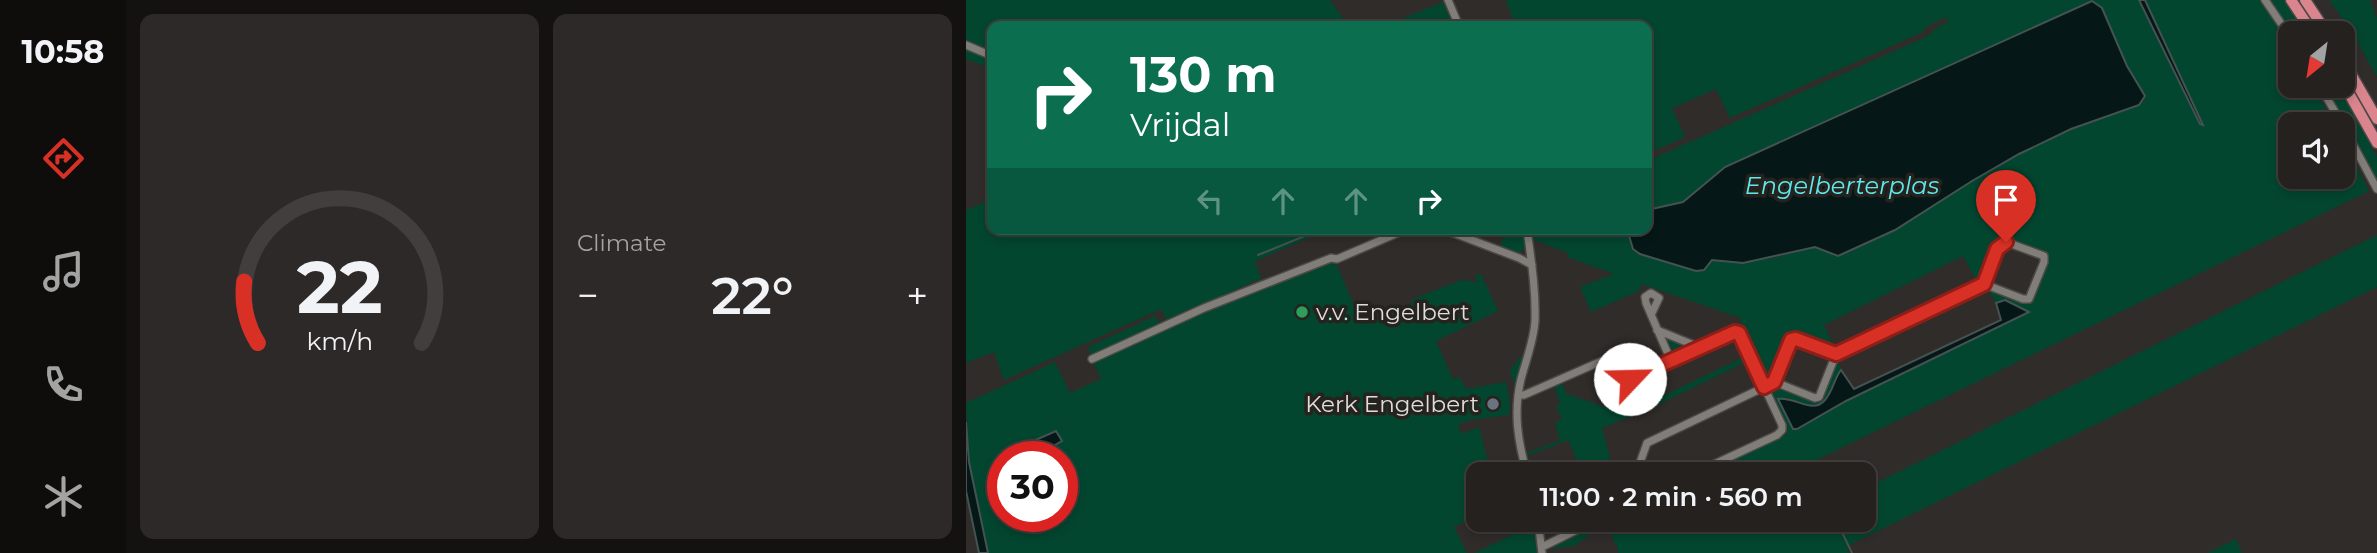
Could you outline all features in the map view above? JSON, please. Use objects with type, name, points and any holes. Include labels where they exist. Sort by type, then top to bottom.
[{"type":"highway","points":[[2291,0],[2305,21]]},
{"type":"highway","points":[[2305,0],[2319,21]]},
{"type":"highway","points":[[2356,83],[2377,119]]},
{"type":"highway","points":[[2352,98],[2377,143]]},
{"type":"street","points":[[1448,0],[1457,21]]},
{"type":"street","points":[[2265,0],[2280,21]]},
{"type":"street","points":[[966,46],[987,54]]},
{"type":"street","points":[[2355,148],[2377,189]]},
{"type":"street","points":[[1092,359],[1204,308],[1331,258],[1337,259],[1393,235]]},
{"type":"street","points":[[1459,235],[1532,265]]},
{"type":"street","points":[[1524,462],[1516,425],[1518,395],[1535,321],[1528,235]]},
{"type":"street","points":[[1774,382],[1815,398],[1819,397],[1836,354],[1984,284],[2000,244],[2006,242],[2044,256],[2029,299],[1984,284]]},
{"type":"street","points":[[1519,258],[1530,251]]},
{"type":"street","points":[[1651,315],[1671,361]]},
{"type":"street","points":[[1657,330],[1701,348]]},
{"type":"street","points":[[1518,395],[1524,395],[1611,357],[1619,361],[1630,379],[1735,332],[1739,333],[1782,430],[1777,435],[1719,462]]},
{"type":"street","points":[[1640,462],[1647,443],[1774,382],[1791,340],[1796,339],[1836,354]]},
{"type":"street","points":[[1540,532],[1542,550],[1575,532]]},
{"type":"green space","points":[[966,0],[1330,0],[1345,21],[987,21],[987,51],[966,43]]},
{"type":"green space","points":[[1506,0],[2139,0],[2202,124],[2145,0],[2261,0],[2278,25],[2278,98],[2320,98],[2327,112],[2278,112],[2278,189],[2355,189],[2355,164],[2369,191],[1812,462],[1726,462],[1788,433],[1769,392],[1770,387],[1814,400],[1838,356],[1841,370],[1823,403],[1813,407],[1789,398],[1778,399],[1795,430],[1846,401],[2028,312],[2005,300],[1996,303],[1988,289],[2025,302],[2032,298],[2048,255],[2002,240],[1996,243],[1982,283],[1978,284],[1963,256],[1824,325],[1836,351],[1791,336],[1772,376],[1768,381],[1763,381],[1738,329],[1741,318],[1641,284],[1639,291],[1591,312],[1580,287],[1614,274],[1567,257],[1568,253],[1534,240],[1533,235],[1628,235],[1632,249],[1640,254],[1696,271],[1704,270],[1711,260],[1727,262],[1773,258],[1815,247],[1861,247],[1895,230],[2019,154],[2071,129],[2139,105],[2145,96],[2127,66],[2102,8],[2092,1],[1725,167],[1683,202],[1652,209],[1652,159],[1926,37],[1948,22],[1946,17],[1928,26],[1921,33],[1730,118],[1716,89],[1672,108],[1685,137],[1652,152],[1652,21],[1513,21]]},
{"type":"green space","points":[[2269,0],[2284,0],[2298,21],[2283,21]]},
{"type":"green space","points":[[2329,0],[2370,0],[2377,18],[2377,77],[2356,40],[2356,21],[2344,21]]},
{"type":"green space","points":[[1443,2],[1451,21],[1401,21]]},
{"type":"green space","points":[[966,49],[987,57],[987,67],[966,59]]},
{"type":"green space","points":[[2331,98],[2345,98],[2352,112],[2338,112]]},
{"type":"green space","points":[[2355,117],[2377,157],[2377,183],[2355,143]]},
{"type":"green space","points":[[987,201],[987,235],[1315,235],[1255,261],[1262,282],[1257,280],[1167,321],[1161,309],[1004,380],[994,352],[966,363],[966,210]]},
{"type":"green space","points":[[1504,235],[1524,235],[1526,244],[1522,251],[1516,253],[1500,247]]},
{"type":"green space","points":[[2377,235],[2377,287],[1876,532],[1876,483]]},
{"type":"green space","points":[[1335,261],[1362,324],[1370,320],[1371,323],[1410,306],[1413,299],[1461,280],[1478,282],[1475,275],[1481,274],[1498,311],[1436,341],[1453,379],[1460,377],[1466,389],[1506,382],[1510,403],[1509,415],[1469,420],[1458,425],[1461,434],[1479,427],[1488,462],[1466,462],[1466,521],[1454,527],[1467,553],[988,553],[969,462],[966,403],[1055,362],[1070,393],[1101,379],[1093,361],[1197,314]]},
{"type":"green space","points":[[1155,316],[1161,324],[1091,356],[1088,347]]},
{"type":"green space","points":[[1664,336],[1694,348],[1672,357]]},
{"type":"green space","points":[[1746,356],[1748,361],[1645,411],[1602,428],[1610,457],[1607,462],[1578,462],[1568,440],[1524,457],[1524,454],[1560,440],[1555,423],[1562,419],[1556,406],[1560,403],[1554,385],[1561,382],[1567,394],[1625,414]]},
{"type":"green space","points":[[1520,357],[1524,357],[1515,387],[1510,370]]},
{"type":"green space","points":[[1609,361],[1615,362],[1623,380],[1591,368]]},
{"type":"green space","points":[[1519,532],[1534,532],[1537,553],[1474,553]]},
{"type":"green space","points":[[1584,532],[1593,532],[1574,546],[1550,549]]},
{"type":"green space","points":[[1610,532],[1876,532],[1847,546],[1849,553],[1618,553]]},
{"type":"green space","points":[[2236,539],[2242,553],[2207,553]]},
{"type":"water","points":[[2139,0],[2145,0],[2203,125],[2200,124]]},
{"type":"water","name":"Engelberterplas","points":[[2092,1],[2102,8],[2127,66],[2145,96],[2139,105],[2071,129],[2019,154],[1895,230],[1838,256],[1815,247],[1743,263],[1712,260],[1704,270],[1696,271],[1640,254],[1633,249],[1629,235],[1652,235],[1652,209],[1683,202],[1725,167]]},
{"type":"water","points":[[2005,300],[2029,312],[1793,429],[1778,399],[1815,406],[1820,404],[1828,396],[1841,370],[1854,389],[2001,320],[1996,303]]},
{"type":"water","points":[[966,422],[969,462],[988,553],[979,553],[966,491]]},
{"type":"water","points":[[1056,431],[1062,441],[1033,441]]},
{"type":"waterway","points":[[1258,255],[1307,235]]},
{"type":"waterway","points":[[1842,532],[1852,553]]},
{"type":"place","name":"v.v. Engelbert","points":[[1302,312]]},
{"type":"place","name":"Kerk Engelbert","points":[[1493,404]]},
{"type":"route","points":[[1630,379],[1735,332],[1739,333],[1764,387],[1774,382],[1791,340],[1796,339],[1836,354],[1984,284],[1997,249],[2000,244],[2006,242]]}]
